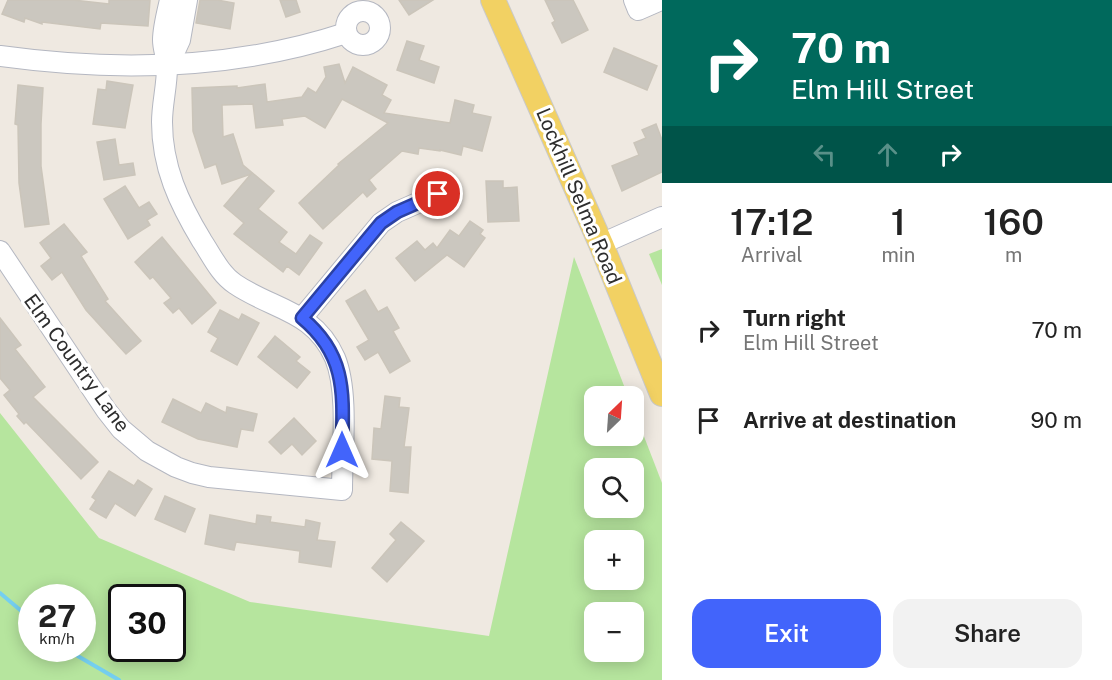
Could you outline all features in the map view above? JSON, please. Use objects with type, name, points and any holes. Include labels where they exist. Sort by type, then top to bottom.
[{"type":"main road","name":"Lockhill Selma Road","points":[[493,0],[601,244],[662,394]]},
{"type":"street","points":[[170,0],[163,40],[168,66],[162,119],[170,176],[185,212],[227,277],[252,295],[292,311],[302,318],[381,223],[397,212],[438,194]]},
{"type":"street","points":[[168,66],[180,40],[187,0]]},
{"type":"street","points":[[636,5],[661,0]]},
{"type":"street","points":[[0,56],[87,64],[168,66],[243,58],[321,41],[346,33]]},
{"type":"street","points":[[601,244],[662,216]]},
{"type":"street","name":"Elm Country Lane","points":[[0,251],[106,410],[121,429],[147,451],[176,467],[209,477],[342,490],[343,389],[335,359],[325,341],[302,318]]},
{"type":"green space","points":[[662,249],[662,285],[649,254]]},
{"type":"green space","points":[[574,257],[624,386],[584,386],[584,446],[644,446],[644,436],[662,483],[662,680],[0,680],[0,413],[99,538],[250,602],[489,636]]},
{"type":"building","points":[[8,0],[73,0],[109,4],[109,0],[150,0],[148,26],[101,23],[100,29],[42,22],[42,24],[25,18],[24,22],[2,14]]},
{"type":"building","points":[[200,0],[234,3],[230,29],[196,23]]},
{"type":"building","points":[[280,0],[296,0],[300,12],[286,17]]},
{"type":"building","points":[[399,0],[433,0],[409,15]]},
{"type":"building","points":[[545,0],[573,0],[588,30],[562,43],[552,23],[555,21]]},
{"type":"building","points":[[407,41],[424,46],[419,60],[439,67],[434,83],[397,70]]},
{"type":"building","points":[[614,48],[657,66],[647,90],[604,72]]},
{"type":"building","points":[[339,64],[345,83],[353,67],[387,85],[382,95],[391,100],[384,113],[450,123],[455,100],[474,105],[472,113],[491,117],[482,151],[463,146],[461,155],[419,148],[418,154],[402,151],[369,180],[376,189],[367,197],[363,192],[323,229],[299,203],[338,164],[388,123],[342,99],[325,128],[305,116],[282,119],[283,125],[256,128],[253,104],[222,105],[223,137],[233,134],[243,165],[274,191],[258,209],[287,232],[279,242],[296,254],[310,235],[322,243],[299,275],[287,266],[283,272],[234,234],[244,223],[224,206],[251,174],[222,184],[216,164],[205,168],[193,131],[192,88],[237,86],[237,88],[265,84],[267,102],[302,97],[308,88],[316,93],[326,77],[324,67]]},
{"type":"building","points":[[107,81],[133,85],[125,128],[93,124],[98,89],[106,90]]},
{"type":"building","points":[[18,85],[43,88],[41,166],[49,224],[25,227],[19,183],[18,125],[15,124]]},
{"type":"building","points":[[656,124],[662,140],[662,172],[622,191],[612,166],[639,155],[634,143],[646,138],[642,130]]},
{"type":"building","points":[[115,139],[119,165],[133,163],[135,175],[104,180],[97,142]]},
{"type":"building","points":[[486,181],[503,181],[503,188],[517,187],[519,221],[488,222]]},
{"type":"building","points":[[125,186],[139,208],[149,202],[157,214],[147,220],[150,225],[128,239],[104,199]]},
{"type":"building","points":[[470,221],[483,230],[480,234],[485,238],[464,267],[447,255],[415,281],[396,258],[417,241],[425,250],[433,243],[437,248],[450,230],[459,236]]},
{"type":"building","points":[[64,224],[87,252],[81,256],[108,299],[105,301],[141,341],[126,354],[86,310],[62,272],[52,280],[41,266],[51,258],[40,243]]},
{"type":"building","points":[[162,237],[216,303],[192,324],[179,308],[173,313],[164,303],[171,298],[153,277],[150,279],[135,262]]},
{"type":"building","points":[[365,290],[378,312],[387,307],[399,328],[393,331],[410,361],[390,373],[378,352],[365,360],[357,347],[369,340],[346,301]]},
{"type":"building","points":[[220,310],[239,320],[242,314],[259,323],[237,365],[211,351],[218,338],[208,332]]},
{"type":"building","points":[[0,318],[21,345],[15,349],[45,387],[33,397],[98,462],[81,479],[26,422],[24,424],[4,395],[10,390],[0,378]]},
{"type":"building","points":[[275,336],[300,357],[296,361],[310,372],[297,388],[258,357]]},
{"type":"building","points":[[385,396],[400,398],[399,407],[409,408],[404,447],[411,447],[408,493],[390,491],[392,461],[372,459],[374,428],[381,429]]},
{"type":"building","points":[[173,399],[201,413],[206,403],[226,413],[227,407],[257,414],[253,431],[241,429],[237,447],[198,439],[162,422]]},
{"type":"building","points":[[294,418],[316,441],[302,455],[292,444],[281,454],[269,442]]},
{"type":"building","points":[[109,471],[134,486],[138,480],[152,489],[135,516],[115,503],[106,518],[90,509],[96,500],[92,497]]},
{"type":"building","points":[[165,496],[195,509],[185,532],[155,519]]},
{"type":"building","points":[[210,515],[256,524],[257,515],[271,517],[270,522],[305,527],[306,520],[320,523],[317,540],[335,542],[331,567],[299,562],[300,551],[236,542],[234,550],[205,544]]},
{"type":"building","points":[[401,522],[424,541],[387,582],[372,568],[396,540],[390,534]]},
{"type":"waterway","points":[[0,593],[18,608]]},
{"type":"waterway","points":[[88,662],[119,680]]},
{"type":"route","points":[[342,450],[343,389],[335,359],[325,341],[302,318],[381,223],[397,212],[438,194]]}]
